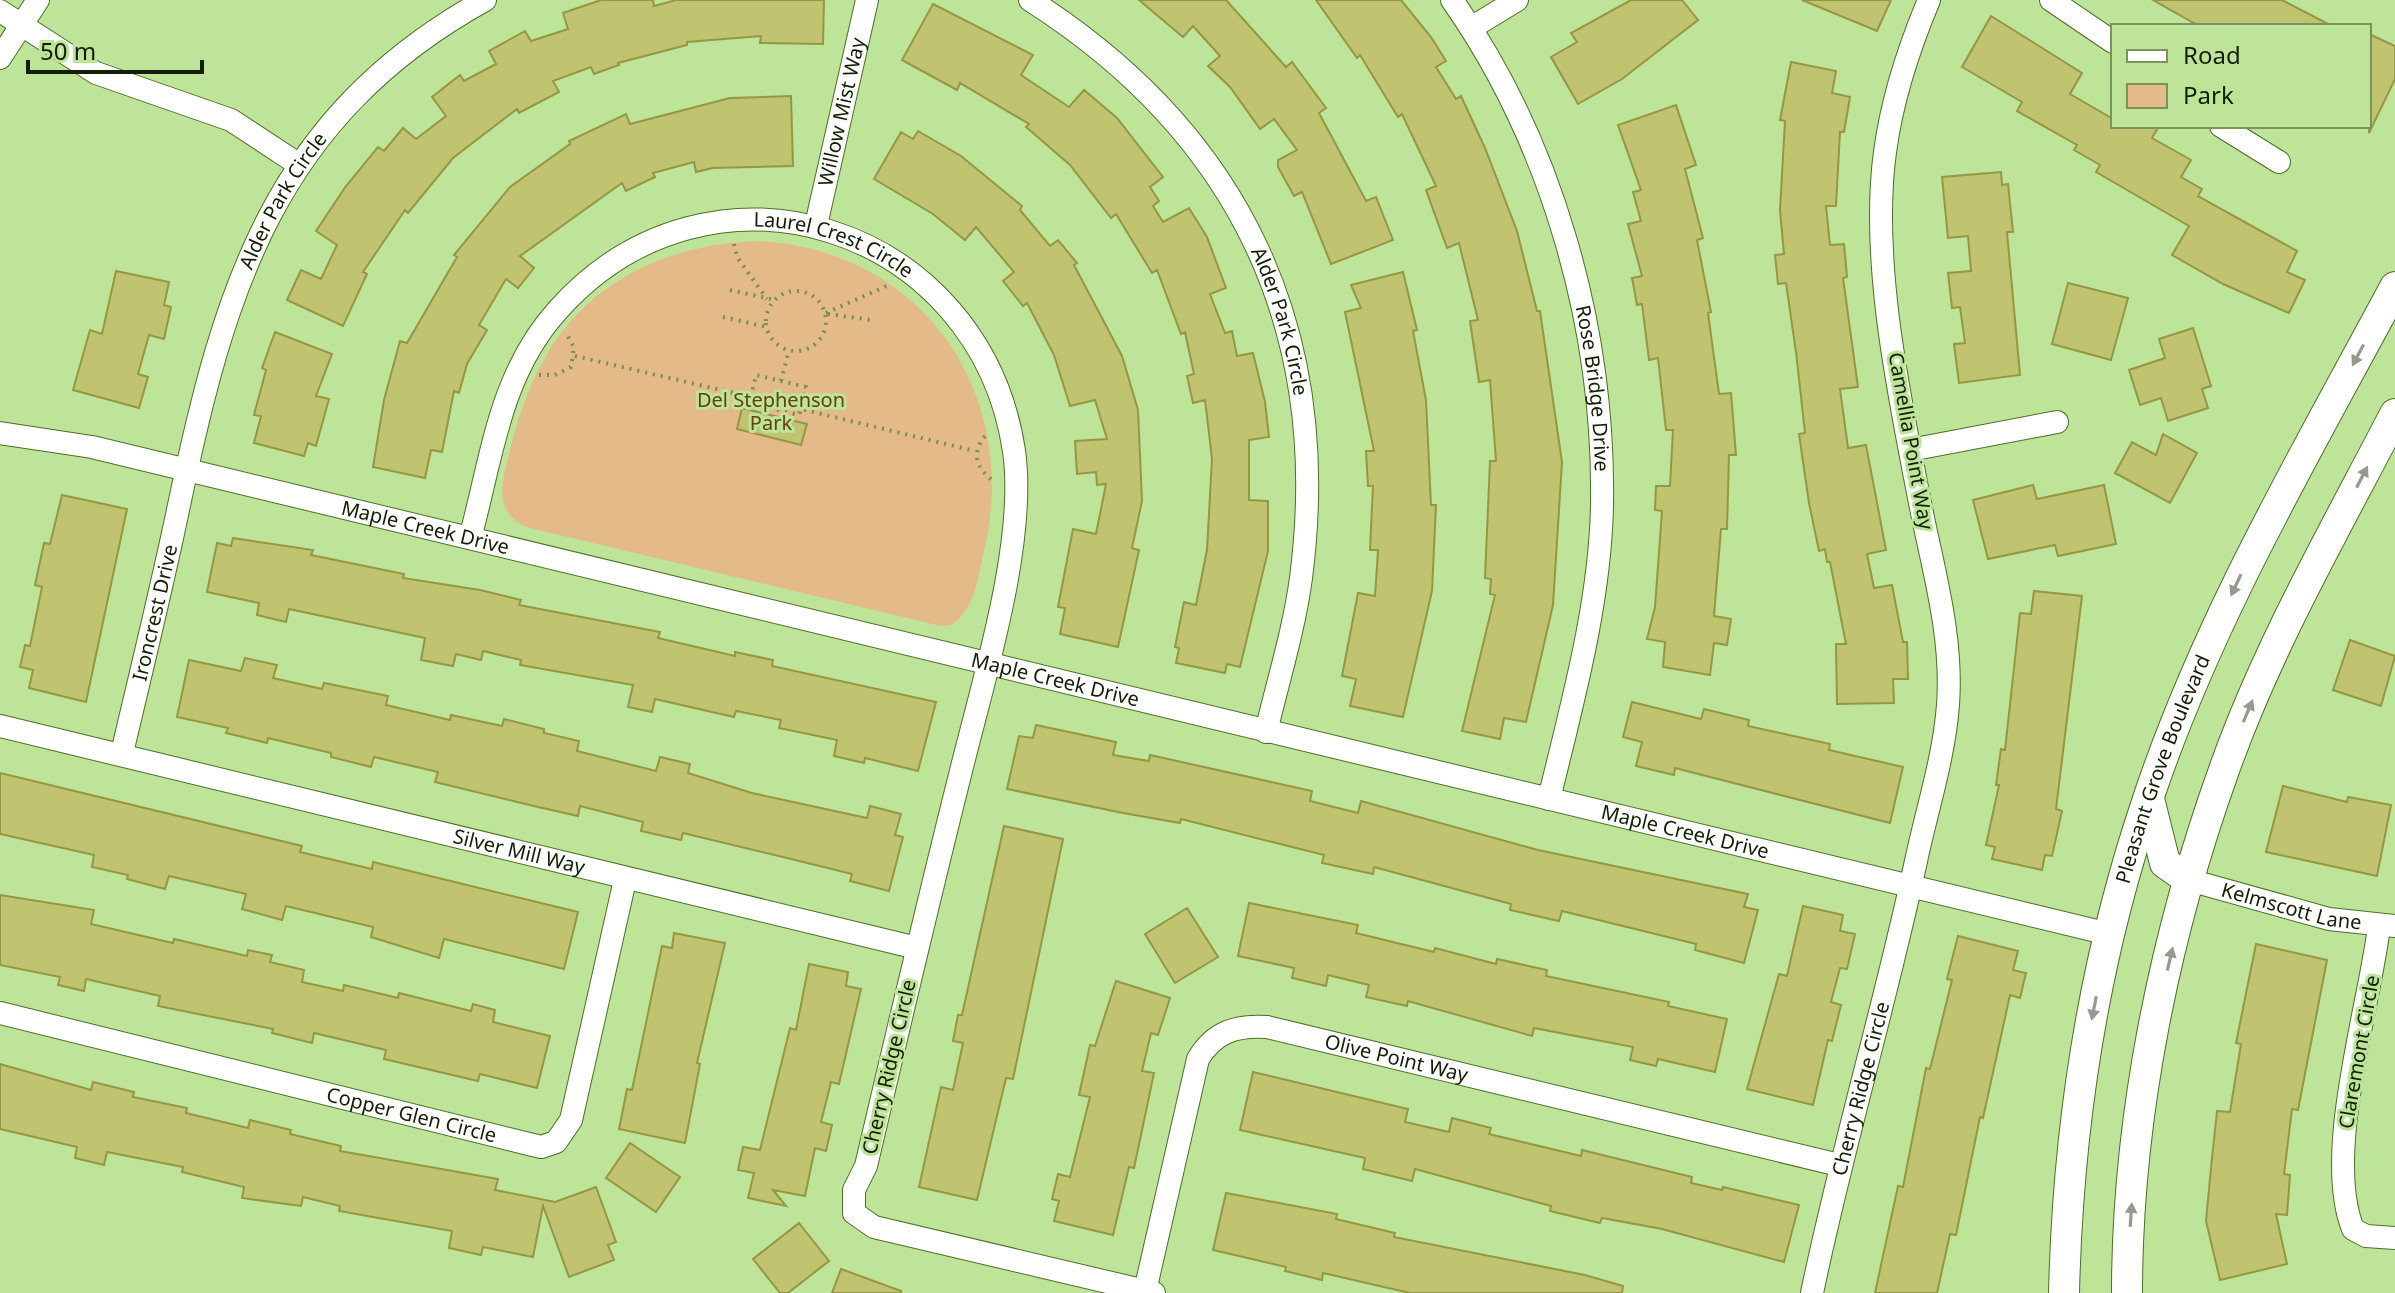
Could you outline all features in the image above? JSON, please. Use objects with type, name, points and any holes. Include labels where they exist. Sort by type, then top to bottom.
[{"type":"main road","name":"Pleasant Grove Boulevard","points":[[2064,1293],[2078,1104],[2109,934],[2148,797],[2246,565],[2395,287]]},
{"type":"main road","points":[[2127,1293],[2135,1152],[2155,1032],[2189,880],[2224,769],[2256,692],[2289,619],[2395,414]]},
{"type":"main road","points":[[2148,797],[2165,863],[2189,880]]},
{"type":"street","points":[[0,58],[38,0]]},
{"type":"street","name":"Alder Park Circle","points":[[186,472],[214,355],[245,264],[298,164],[331,124],[381,75],[411,49],[485,0]]},
{"type":"street","name":"Willow Mist Way","points":[[816,225],[867,0]]},
{"type":"street","name":"Alder Park Circle","points":[[1030,0],[1106,54],[1145,88],[1178,125],[1211,164],[1275,289],[1300,390],[1308,482],[1301,580],[1266,732]]},
{"type":"street","name":"Rose Bridge Drive","points":[[1452,0],[1471,28],[1520,121],[1554,208],[1580,300],[1597,400],[1602,506],[1598,549],[1575,690],[1549,799]]},
{"type":"street","points":[[1471,28],[1517,0]]},
{"type":"street","name":"Camellia Point Way","points":[[1911,885],[1945,734],[1949,674],[1941,602],[1910,450],[1886,274],[1882,184],[1897,88],[1929,0]]},
{"type":"street","points":[[2051,0],[2111,41]]},
{"type":"street","points":[[0,11],[96,73],[231,120],[298,164]]},
{"type":"street","points":[[2224,128],[2279,162]]},
{"type":"street","name":"Laurel Crest Circle","points":[[470,538],[491,443],[516,374],[554,314],[600,270],[666,235],[729,222],[775,221],[816,225],[874,250],[913,274],[954,312],[995,378],[1014,454],[1013,536],[988,663]]},
{"type":"street","points":[[1910,450],[2057,422]]},
{"type":"street","name":"Maple Creek Drive","points":[[0,433],[92,447],[2109,934]]},
{"type":"street","name":"Ironcrest Drive","points":[[122,753],[186,472]]},
{"type":"street","name":"Cherry Ridge Circle","points":[[988,663],[866,1166],[854,1190],[854,1213],[874,1227],[1149,1292]]},
{"type":"street","points":[[0,726],[122,753]]},
{"type":"street","name":"Silver Mill Way","points":[[122,753],[625,880],[917,948]]},
{"type":"street","name":"Copper Glen Circle","points":[[0,1013],[541,1147],[556,1142],[567,1131],[571,1120],[625,880]]},
{"type":"street","name":"Kelmscott Lane","points":[[2189,880],[2329,919],[2387,926]]},
{"type":"street","name":"Cherry Ridge Circle","points":[[1812,1293],[1839,1165],[1911,885]]},
{"type":"street","name":"Claremont Circle","points":[[2387,926],[2350,1088],[2344,1135],[2346,1205],[2353,1229],[2366,1236],[2395,1238]]},
{"type":"street","name":"Olive Point Way","points":[[1149,1292],[1198,1059],[1216,1036],[1248,1025],[1267,1027],[1839,1165]]},
{"type":"path","points":[[729,222],[737,257],[767,299]]},
{"type":"path","points":[[826,313],[913,274]]},
{"type":"path","points":[[730,290],[775,300]]},
{"type":"path","points":[[826,313],[821,339],[807,349],[789,350],[775,342],[767,327],[769,308],[775,300],[783,294],[804,292],[813,296],[826,313],[872,320]]},
{"type":"path","points":[[516,374],[555,375],[571,367],[575,356],[573,343],[554,314]]},
{"type":"path","points":[[723,317],[767,327]]},
{"type":"path","points":[[781,381],[789,350]]},
{"type":"path","points":[[575,356],[751,397]]},
{"type":"path","points":[[756,375],[781,381],[806,387],[799,415],[749,403],[756,375]]},
{"type":"path","points":[[801,409],[975,451]]},
{"type":"green space","name":"Del Stephenson Park","points":[[759,241],[818,251],[870,272],[913,303],[948,342],[973,389],[988,441],[992,497],[974,594],[965,611],[951,625],[941,626],[526,527],[508,513],[504,505],[502,496],[506,465],[523,407],[542,363],[569,323],[605,290],[659,260],[698,248]]},
{"type":"building","points":[[601,0],[653,0],[654,6],[676,0],[824,0],[823,44],[760,43],[761,36],[687,42],[687,45],[618,63],[594,74],[591,67],[553,81],[559,92],[519,113],[517,109],[453,158],[408,213],[405,210],[363,272],[367,274],[343,326],[287,300],[301,270],[321,279],[337,245],[316,231],[346,186],[378,147],[384,151],[403,128],[416,139],[446,116],[432,97],[460,75],[464,81],[496,64],[489,51],[525,31],[531,41],[568,29],[563,13]]},
{"type":"building","points":[[1139,0],[1226,0],[1286,67],[1292,62],[1326,108],[1319,113],[1366,201],[1376,197],[1393,240],[1331,264],[1302,192],[1294,196],[1278,167],[1278,160],[1297,150],[1274,119],[1260,129],[1230,87],[1208,66],[1220,56],[1193,26],[1183,37]]},
{"type":"building","points":[[1316,0],[1401,0],[1431,37],[1446,61],[1436,67],[1456,99],[1461,96],[1485,148],[1517,231],[1537,311],[1540,311],[1562,462],[1553,605],[1526,722],[1504,718],[1500,739],[1462,731],[1495,595],[1490,594],[1491,579],[1485,578],[1490,461],[1496,461],[1490,380],[1479,382],[1470,321],[1478,320],[1459,243],[1447,248],[1426,190],[1436,186],[1402,114],[1398,117],[1360,55],[1357,58]]},
{"type":"building","points":[[1631,0],[1682,0],[1698,20],[1622,79],[1578,104],[1551,57],[1577,42],[1571,33]]},
{"type":"building","points":[[1802,0],[1891,0],[1877,31]]},
{"type":"building","points":[[2153,0],[2282,0],[2328,24],[2195,24]]},
{"type":"building","points":[[933,4],[1033,55],[1021,75],[1069,107],[1084,90],[1117,118],[1163,177],[1150,187],[1159,201],[1153,206],[1163,222],[1189,208],[1207,237],[1226,288],[1210,294],[1225,333],[1232,331],[1237,356],[1253,353],[1265,402],[1269,437],[1249,440],[1249,500],[1268,501],[1268,551],[1240,667],[1227,664],[1225,673],[1176,663],[1179,648],[1175,647],[1184,602],[1196,605],[1207,550],[1212,459],[1205,400],[1193,403],[1187,376],[1194,374],[1185,332],[1181,334],[1157,270],[1152,273],[1116,214],[1111,218],[1070,165],[1026,127],[1029,124],[960,83],[957,90],[902,60]]},
{"type":"building","points":[[1991,16],[2082,73],[2070,94],[2111,118],[2111,128],[2158,128],[2152,138],[2191,160],[2181,177],[2202,189],[2198,196],[2297,251],[2287,272],[2305,280],[2289,313],[2223,284],[2172,255],[2189,226],[2096,172],[2100,165],[2074,150],[2077,145],[2017,111],[2022,102],[1962,67]]},
{"type":"building","points":[[2371,35],[2395,46],[2395,79],[2369,133]]},
{"type":"building","points":[[1791,62],[1836,71],[1832,93],[1850,97],[1844,132],[1840,132],[1836,206],[1826,206],[1830,245],[1844,244],[1847,277],[1843,278],[1858,387],[1840,389],[1848,448],[1866,445],[1886,550],[1867,554],[1874,588],[1892,585],[1903,642],[1907,642],[1908,679],[1893,679],[1894,703],[1837,704],[1836,644],[1846,644],[1830,562],[1827,562],[1825,549],[1819,551],[1809,503],[1799,434],[1805,433],[1796,352],[1786,283],[1778,284],[1775,255],[1784,254],[1780,210],[1785,121],[1780,120]]},
{"type":"building","points":[[791,96],[793,166],[713,168],[696,172],[694,162],[653,173],[655,177],[626,191],[622,183],[520,256],[534,268],[518,288],[506,279],[479,325],[487,330],[467,364],[459,393],[454,391],[442,452],[431,450],[425,478],[373,467],[384,400],[400,341],[407,343],[457,257],[454,255],[510,187],[570,144],[569,141],[626,114],[630,124],[730,98]]},
{"type":"building","points":[[1676,105],[1696,165],[1685,169],[1703,238],[1697,240],[1711,312],[1708,313],[1719,394],[1731,393],[1736,455],[1729,455],[1727,529],[1721,529],[1714,616],[1731,619],[1727,645],[1714,643],[1710,675],[1663,667],[1665,642],[1647,639],[1655,607],[1662,511],[1655,510],[1656,486],[1670,486],[1673,430],[1666,430],[1658,358],[1649,360],[1642,304],[1637,305],[1632,278],[1642,276],[1628,224],[1641,221],[1633,192],[1641,190],[1618,125]]},
{"type":"building","points":[[918,131],[961,156],[1022,206],[1020,210],[1050,246],[1058,240],[1077,263],[1074,265],[1122,356],[1138,410],[1142,501],[1132,548],[1139,550],[1118,647],[1060,634],[1065,608],[1058,607],[1073,529],[1096,534],[1106,484],[1097,485],[1096,472],[1077,474],[1075,441],[1107,439],[1095,400],[1070,406],[1054,355],[1027,303],[1023,306],[1003,281],[1014,272],[976,227],[965,240],[933,214],[874,179],[901,132],[913,139]]},
{"type":"building","points":[[2001,172],[2002,185],[2008,184],[2013,232],[2007,232],[2020,375],[1959,383],[1954,344],[1965,343],[1960,307],[1952,308],[1948,273],[1971,271],[1968,236],[1948,238],[1942,177]]},
{"type":"building","points":[[116,271],[169,282],[164,305],[171,307],[164,339],[149,335],[138,374],[148,377],[139,408],[73,390],[90,330],[102,334]]},
{"type":"building","points":[[1403,272],[1417,330],[1413,331],[1426,400],[1431,505],[1436,505],[1432,591],[1403,717],[1350,706],[1356,679],[1342,676],[1358,593],[1375,596],[1378,550],[1370,550],[1373,486],[1368,486],[1366,451],[1374,451],[1345,312],[1361,308],[1351,285]]},
{"type":"building","points":[[2068,283],[2128,298],[2111,360],[2052,344]]},
{"type":"building","points":[[2193,328],[2211,386],[2202,389],[2208,408],[2168,421],[2161,398],[2140,405],[2129,370],[2165,358],[2159,339]]},
{"type":"building","points":[[275,332],[332,354],[316,396],[329,399],[316,446],[308,443],[304,456],[254,443],[261,416],[254,415],[266,370],[262,368]]},
{"type":"building","points":[[742,408],[807,424],[801,445],[737,429]]},
{"type":"building","points":[[2163,434],[2197,453],[2170,503],[2115,473],[2132,442],[2156,455]]},
{"type":"building","points":[[2033,485],[2037,499],[2104,485],[2116,544],[2058,556],[2055,545],[1988,559],[1973,500]]},
{"type":"building","points":[[62,495],[127,509],[86,702],[29,688],[33,670],[20,667],[25,645],[30,646],[42,587],[35,585],[44,543],[50,544]]},
{"type":"building","points":[[233,538],[313,550],[311,555],[404,574],[403,578],[480,590],[521,600],[519,605],[660,632],[658,638],[735,656],[735,652],[773,660],[772,666],[936,702],[918,771],[865,758],[864,763],[834,756],[837,740],[779,728],[781,720],[736,711],[734,717],[655,699],[652,712],[628,707],[633,685],[520,665],[521,660],[483,651],[481,660],[456,654],[453,666],[421,660],[425,638],[289,609],[286,622],[257,615],[259,603],[207,592],[217,543],[231,546]]},
{"type":"building","points":[[2034,591],[2082,596],[2056,809],[2062,811],[2052,856],[2045,855],[2042,870],[1992,859],[1995,847],[1986,845],[1999,785],[1996,785],[2001,749],[2005,750],[2020,613],[2031,614]]},
{"type":"building","points":[[2350,640],[2395,656],[2381,706],[2333,690]]},
{"type":"building","points":[[245,658],[277,665],[273,678],[322,689],[324,683],[388,696],[386,705],[450,720],[451,715],[502,726],[504,719],[579,741],[577,751],[656,771],[660,757],[690,764],[688,773],[752,793],[867,818],[870,806],[901,814],[895,835],[903,837],[889,891],[850,881],[852,874],[783,857],[683,833],[681,840],[641,831],[643,822],[580,806],[578,816],[435,782],[438,772],[374,757],[371,767],[331,757],[331,753],[268,738],[267,743],[226,733],[228,728],[177,717],[189,660],[241,671]]},
{"type":"building","points":[[1632,702],[1701,719],[1704,709],[1749,720],[1748,726],[1830,744],[1829,750],[1903,767],[1890,823],[1675,768],[1674,775],[1636,766],[1642,742],[1623,737]]},
{"type":"building","points":[[1036,725],[1116,742],[1113,755],[1149,761],[1150,755],[1312,791],[1310,801],[1358,813],[1361,801],[1538,850],[1748,894],[1744,907],[1758,910],[1744,963],[1695,950],[1696,944],[1562,911],[1559,921],[1510,910],[1511,904],[1374,867],[1373,874],[1322,863],[1324,855],[1181,819],[1180,823],[1007,789],[1019,736],[1033,738]]},
{"type":"building","points":[[0,773],[302,846],[300,852],[372,869],[373,862],[578,912],[564,969],[444,939],[439,958],[371,937],[373,927],[286,906],[282,920],[242,909],[246,894],[169,876],[165,889],[127,879],[128,875],[92,867],[94,855],[0,834]]},
{"type":"building","points":[[2283,786],[2347,802],[2348,797],[2391,805],[2377,876],[2266,852]]},
{"type":"building","points":[[1004,826],[1063,839],[1013,1079],[1006,1078],[977,1200],[919,1187],[941,1087],[953,1090],[963,1043],[953,1041],[958,1015],[962,1015]]},
{"type":"building","points":[[0,895],[94,910],[91,924],[173,943],[174,939],[247,956],[248,950],[272,955],[270,962],[304,970],[302,982],[343,991],[344,985],[398,998],[399,993],[471,1011],[473,1004],[495,1010],[493,1022],[550,1036],[537,1088],[480,1074],[478,1081],[384,1059],[386,1050],[314,1033],[312,1043],[272,1033],[273,1029],[158,1006],[160,996],[86,979],[84,991],[58,985],[60,977],[0,965]]},
{"type":"building","points":[[1249,903],[1358,925],[1356,933],[1434,952],[1435,948],[1496,964],[1497,959],[1547,970],[1546,976],[1669,1002],[1668,1006],[1727,1019],[1715,1072],[1658,1059],[1656,1066],[1630,1060],[1633,1047],[1534,1028],[1532,1036],[1408,1001],[1407,1006],[1366,997],[1369,985],[1328,975],[1326,986],[1292,978],[1294,968],[1238,956]]},
{"type":"building","points":[[1803,906],[1843,915],[1840,931],[1855,934],[1847,969],[1840,968],[1831,1002],[1841,1005],[1832,1041],[1828,1040],[1813,1105],[1747,1089],[1779,974],[1787,976]]},
{"type":"building","points":[[1187,908],[1218,957],[1175,983],[1145,934]]},
{"type":"building","points":[[674,933],[725,943],[697,1063],[700,1064],[685,1143],[619,1129],[627,1089],[632,1090],[662,946],[672,948]]},
{"type":"building","points":[[1958,936],[2018,951],[2013,970],[2026,973],[2020,998],[2010,995],[1983,1118],[1980,1117],[1956,1235],[1950,1234],[1937,1293],[1875,1293],[1898,1186],[1903,1187],[1926,1068],[1930,1069],[1952,980],[1947,979]]},
{"type":"building","points":[[2256,944],[2327,960],[2298,1110],[2292,1109],[2284,1174],[2290,1175],[2287,1215],[2276,1214],[2287,1264],[2220,1280],[2206,1221],[2217,1111],[2230,1112],[2241,1044],[2236,1043]]},
{"type":"building","points":[[809,964],[848,972],[846,986],[861,989],[839,1084],[831,1082],[821,1122],[832,1125],[826,1151],[815,1148],[805,1196],[773,1190],[786,1206],[748,1198],[754,1173],[738,1170],[743,1147],[760,1150],[790,1028],[796,1030]]},
{"type":"building","points":[[1116,981],[1170,998],[1158,1035],[1151,1033],[1142,1071],[1154,1073],[1134,1168],[1129,1167],[1113,1235],[1054,1221],[1059,1201],[1052,1199],[1058,1174],[1070,1177],[1090,1097],[1079,1095],[1090,1045],[1095,1046]]},
{"type":"building","points":[[0,1064],[91,1090],[93,1082],[134,1092],[133,1097],[187,1108],[186,1113],[248,1128],[250,1120],[291,1130],[290,1134],[341,1146],[340,1151],[498,1179],[495,1190],[555,1202],[596,1187],[616,1242],[608,1245],[614,1260],[569,1277],[543,1206],[533,1257],[483,1247],[481,1255],[449,1248],[452,1231],[339,1211],[340,1206],[303,1197],[301,1206],[242,1198],[244,1187],[182,1172],[183,1167],[107,1152],[104,1165],[75,1158],[77,1147],[0,1129]]},
{"type":"building","points":[[1253,1072],[1408,1109],[1405,1122],[1449,1132],[1452,1118],[1491,1128],[1489,1134],[1581,1156],[1582,1150],[1692,1177],[1691,1183],[1722,1190],[1723,1187],[1799,1205],[1784,1262],[1662,1229],[1602,1218],[1600,1223],[1550,1211],[1551,1206],[1415,1169],[1412,1181],[1363,1169],[1365,1158],[1240,1130]]},
{"type":"building","points":[[630,1143],[680,1177],[656,1212],[606,1178]]},
{"type":"building","points":[[1226,1193],[1337,1214],[1336,1219],[1395,1233],[1394,1237],[1585,1275],[1623,1286],[1622,1293],[1410,1293],[1323,1273],[1322,1280],[1285,1271],[1286,1267],[1213,1250]]},
{"type":"building","points":[[799,1223],[829,1261],[788,1293],[780,1293],[753,1259]]},
{"type":"building","points":[[841,1269],[901,1291],[901,1293],[832,1293]]}]
